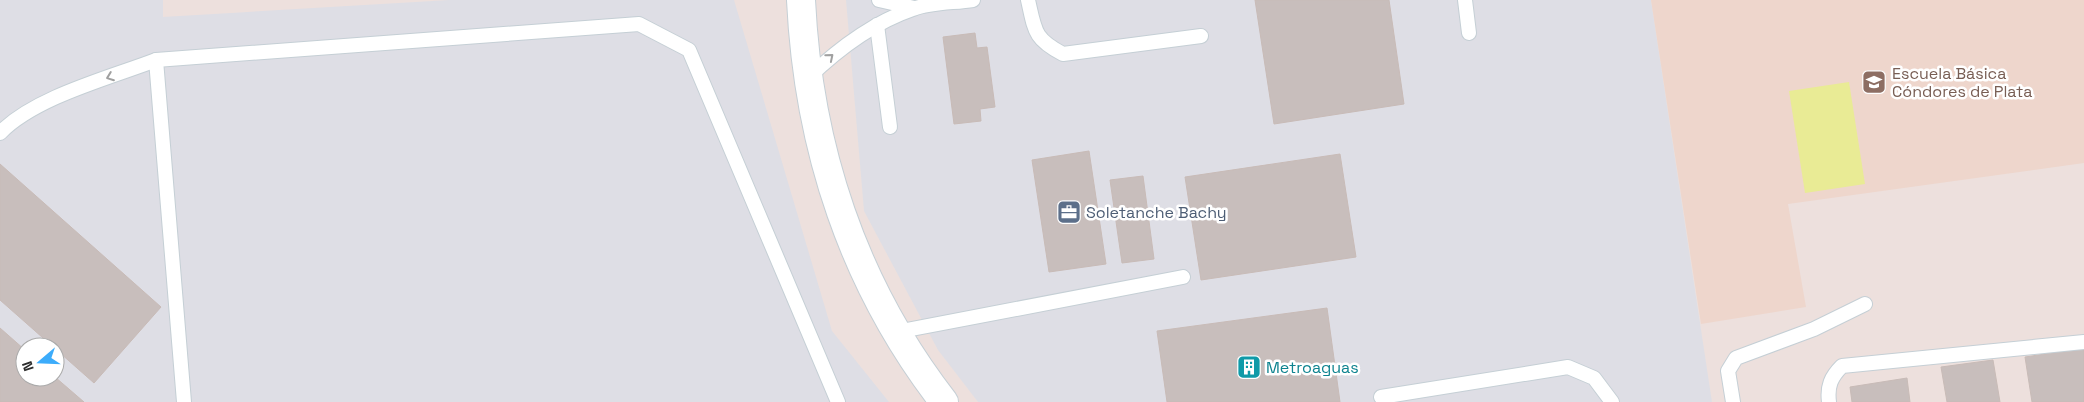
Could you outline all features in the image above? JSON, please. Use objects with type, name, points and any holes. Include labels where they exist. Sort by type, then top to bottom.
[{"type":"street","points":[[801,0],[808,78],[818,137],[839,211],[873,290],[896,332],[944,402]]},
{"type":"lane","points":[[879,0],[914,8]]},
{"type":"lane","points":[[808,78],[830,57],[877,25],[914,8],[974,0]]},
{"type":"lane","points":[[1028,0],[1033,24],[1044,44],[1063,54],[1201,36]]},
{"type":"lane","points":[[1465,0],[1469,33]]},
{"type":"lane","points":[[0,133],[13,120],[57,98],[156,60],[639,24],[689,50],[838,402]]},
{"type":"lane","points":[[877,25],[890,127]]},
{"type":"lane","points":[[156,60],[184,402]]},
{"type":"lane","points":[[896,332],[1183,277]]},
{"type":"lane","points":[[1733,402],[1728,371],[1736,358],[1814,329],[1865,304]]},
{"type":"lane","points":[[1829,402],[1829,385],[1833,374],[1842,366],[2084,342]]},
{"type":"lane","points":[[1380,397],[1568,368],[1594,378],[1612,402]]},
{"type":"shaded area","points":[[0,0],[163,0],[163,17],[449,0],[734,0],[832,331],[889,402],[0,402]]},
{"type":"shaded area","points":[[846,0],[1651,0],[1712,402],[978,402],[938,350],[864,211]]},
{"type":"shaded area","name":"Escuela Básica Cóndores de Plata","points":[[1651,0],[2084,0],[2084,163],[1788,204],[1806,307],[1701,324]]},
{"type":"green space","points":[[1849,82],[1865,184],[1805,193],[1789,91]]},
{"type":"building","points":[[1255,0],[1389,0],[1404,104],[1274,124]]},
{"type":"building","points":[[975,33],[977,48],[987,47],[995,107],[980,109],[981,121],[954,124],[943,37]]},
{"type":"building","name":"Soletanche Bachy","points":[[1089,151],[1106,264],[1049,272],[1032,160]]},
{"type":"building","points":[[1340,154],[1356,257],[1201,280],[1185,177]]},
{"type":"building","points":[[0,164],[161,307],[94,383],[65,357],[65,337],[42,337],[0,300]]},
{"type":"building","points":[[1143,176],[1154,259],[1122,263],[1110,180]]},
{"type":"building","name":"Metroaguas","points":[[1327,308],[1340,402],[1167,402],[1157,331]]},
{"type":"building","points":[[0,328],[15,341],[15,387],[65,386],[84,402],[0,402]]},
{"type":"building","points":[[2084,348],[2084,402],[2032,402],[2025,357]]},
{"type":"building","points":[[1993,360],[2000,402],[1947,402],[1941,367]]},
{"type":"building","points":[[1907,378],[1910,402],[1852,402],[1850,387]]},
{"type":"place","name":"Escuela Básica Cóndores de Plata","points":[[1874,82]]},
{"type":"place","name":"Soletanche Bachy","points":[[1069,212]]},
{"type":"place","name":"Metroaguas","points":[[1249,367]]}]
